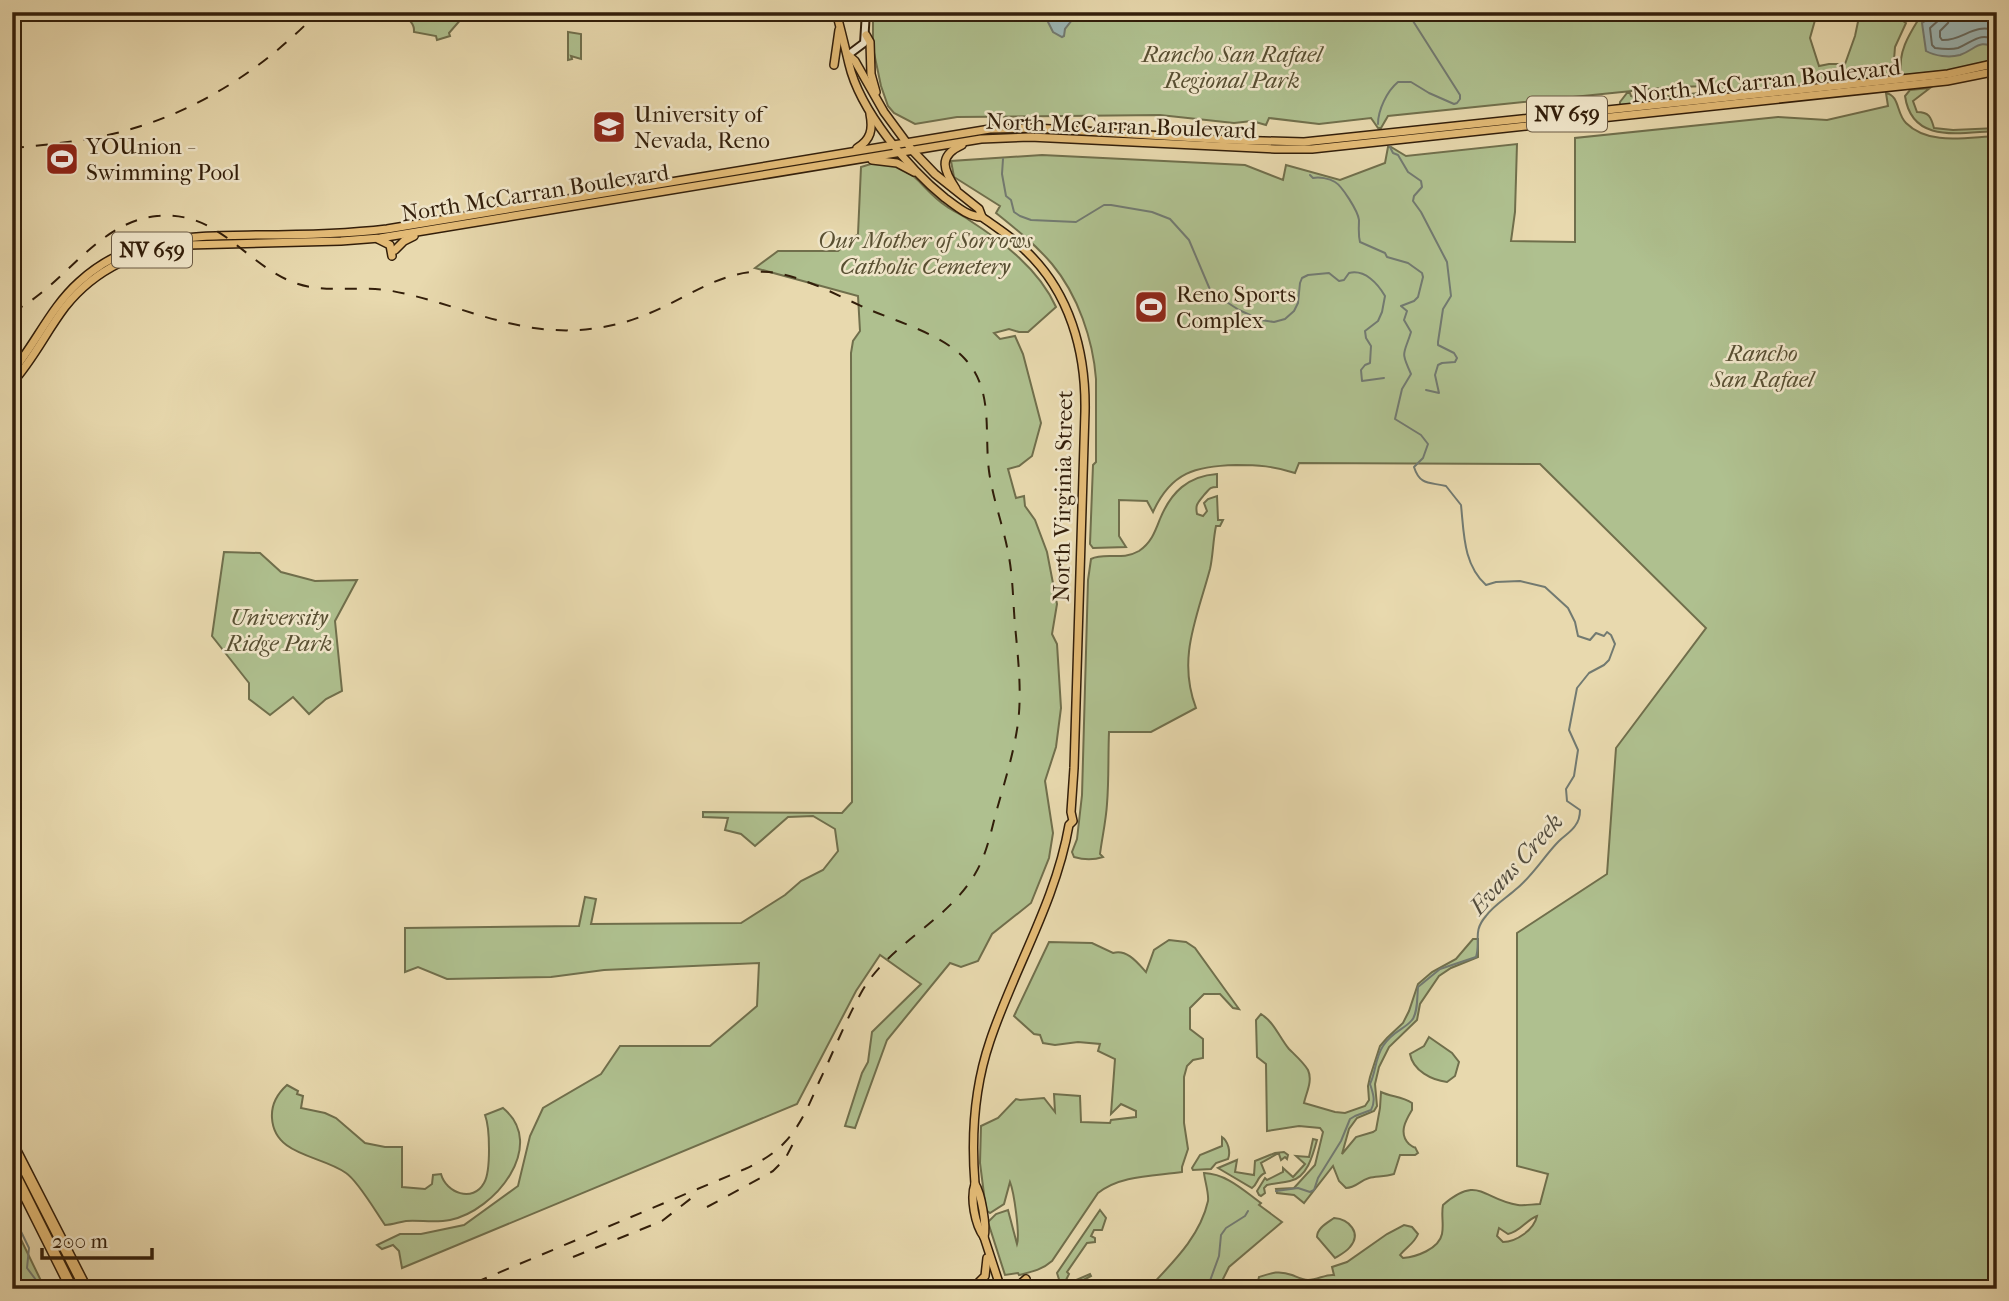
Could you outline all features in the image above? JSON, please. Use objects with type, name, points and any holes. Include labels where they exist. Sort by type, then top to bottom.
[{"type":"highway","points":[[12,1144],[86,1289]]},
{"type":"highway","points":[[12,1169],[72,1289]]},
{"type":"highway","points":[[39,1194],[92,1289]]},
{"type":"highway","points":[[54,1253],[65,1289]]},
{"type":"main road","name":"North Virginia Street","points":[[836,12],[850,67],[868,106],[893,144],[924,179],[971,216],[982,217],[1019,244],[1049,277],[1074,327],[1084,369],[1085,411],[1071,812],[1067,817],[1069,825],[1054,883],[996,1024],[983,1064],[974,1122],[975,1184],[985,1229],[984,1237],[1000,1287]]},
{"type":"main road","points":[[848,55],[863,46],[866,12]]},
{"type":"main road","points":[[834,65],[839,26]]},
{"type":"main road","points":[[866,35],[870,42],[871,74],[879,103]]},
{"type":"main road","name":"North Virginia Street","points":[[848,55],[855,61],[905,142],[935,174],[979,209],[982,217]]},
{"type":"main road","name":"North McCarran Boulevard","points":[[1681,106],[1948,74],[1997,63]]},
{"type":"main road","name":"North McCarran Boulevard","points":[[12,372],[58,305],[78,283],[110,259],[149,243],[194,237],[346,233],[387,229],[847,152],[866,146],[1013,128],[1292,150],[1414,134],[1681,106],[1947,82],[1997,71]]},
{"type":"main road","points":[[866,146],[872,127],[868,106]]},
{"type":"main road","name":"North McCarran Boulevard","points":[[12,383],[75,296],[100,274],[129,258],[177,245],[328,242],[374,238],[866,160],[981,139],[1042,138],[1229,144]]},
{"type":"main road","points":[[960,195],[947,175],[945,161],[954,149],[981,139]]},
{"type":"main road","points":[[866,160],[897,163],[924,179]]},
{"type":"main road","points":[[374,238],[387,243],[394,253],[407,239],[431,230]]},
{"type":"main road","points":[[976,1285],[986,1273],[988,1250]]},
{"type":"main road","points":[[1015,1289],[1026,1279]]},
{"type":"main road","points":[[693,1289],[711,1286],[776,1285],[1000,1287]]},
{"type":"green space","points":[[400,12],[462,12],[463,17],[449,33],[450,36],[437,40],[436,36],[414,32],[412,23]]},
{"type":"green space","name":"Rancho San Rafael Regional Park","points":[[873,12],[1520,12],[1521,18],[1817,13],[1810,38],[1819,66],[1845,64],[1859,17],[1865,18],[1867,12],[1889,12],[1906,23],[1895,47],[1893,73],[1890,76],[1640,103],[1620,105],[1627,93],[1639,99],[1709,92],[1720,88],[1671,87],[1388,116],[1381,128],[1378,128],[1371,118],[1319,124],[1269,118],[1266,125],[1252,121],[1234,123],[1160,115],[957,117],[915,124],[894,113],[888,106],[873,48]]},
{"type":"green space","points":[[1923,12],[1997,12],[1997,59],[1952,70],[1905,75],[1901,73],[1903,48]]},
{"type":"green space","points":[[568,32],[581,34],[581,59],[571,56],[572,59],[568,60]]},
{"type":"green space","points":[[1930,88],[1913,101],[1917,112],[1929,116],[1934,128],[1997,128],[1997,131],[1940,132],[1917,122],[1910,112],[1905,96],[1910,90]]},
{"type":"green space","name":"Rancho San Rafael","points":[[1886,93],[1896,101],[1906,123],[1926,135],[1949,138],[1997,136],[1997,1289],[1256,1289],[1259,1277],[1271,1273],[1283,1273],[1308,1280],[1334,1275],[1332,1267],[1347,1262],[1404,1225],[1412,1227],[1418,1234],[1400,1255],[1403,1258],[1420,1254],[1440,1239],[1443,1205],[1465,1191],[1481,1191],[1518,1205],[1540,1204],[1548,1174],[1517,1166],[1517,933],[1607,874],[1616,748],[1706,628],[1540,464],[1299,463],[1295,473],[1259,466],[1209,467],[1186,474],[1177,480],[1168,488],[1153,512],[1147,501],[1119,500],[1119,536],[1126,547],[1093,548],[1090,544],[1093,465],[1096,462],[1096,379],[1092,349],[1083,319],[1077,304],[1052,264],[996,213],[1000,206],[954,177],[951,161],[1042,155],[1245,165],[1283,180],[1286,165],[1340,180],[1385,163],[1388,147],[1406,156],[1517,144],[1515,212],[1511,241],[1575,242],[1575,138],[1778,117],[1827,120],[1888,106]],"holes":[[[1537,1216],[1524,1234],[1513,1240],[1503,1242],[1497,1236],[1499,1228],[1508,1234]]]},
{"type":"green space","name":"Our Mother of Sorrows Catholic Cemetery","points":[[874,163],[888,164],[908,172],[946,206],[1007,247],[1040,280],[1056,307],[1028,332],[1009,329],[994,333],[1000,339],[1015,336],[1023,354],[1041,423],[1032,456],[1019,466],[1008,469],[1016,498],[1024,496],[1025,506],[1035,520],[1047,552],[1057,604],[1052,634],[1057,644],[1061,708],[1056,747],[1045,781],[1053,833],[1049,858],[1031,903],[992,934],[978,961],[961,967],[950,963],[887,1040],[855,1128],[845,1126],[868,1062],[872,1032],[921,984],[880,955],[856,991],[797,1104],[402,1268],[399,1251],[393,1245],[382,1249],[377,1245],[400,1234],[421,1234],[464,1225],[518,1186],[530,1136],[543,1108],[601,1074],[620,1046],[710,1046],[757,1006],[759,963],[604,970],[551,977],[447,979],[418,967],[405,972],[405,928],[579,926],[585,897],[596,899],[591,924],[741,923],[785,895],[801,881],[823,870],[838,851],[835,829],[813,816],[788,817],[755,846],[741,834],[725,830],[728,818],[703,817],[703,812],[842,813],[852,802],[851,353],[853,341],[860,331],[858,296],[755,268],[778,251],[838,251],[858,234],[861,167]]},
{"type":"green space","points":[[1217,474],[1217,487],[1208,490],[1196,508],[1197,514],[1203,516],[1207,511],[1204,503],[1217,496],[1218,520],[1223,520],[1220,526],[1216,526],[1210,569],[1191,638],[1188,672],[1196,708],[1151,732],[1109,732],[1107,804],[1100,854],[1103,857],[1074,857],[1072,852],[1077,839],[1082,795],[1088,580],[1091,559],[1139,551],[1152,537],[1164,509],[1175,493],[1197,478]]},
{"type":"green space","name":"University Ridge Park","points":[[224,552],[260,553],[281,572],[315,581],[357,580],[335,621],[342,691],[326,699],[309,714],[293,697],[270,715],[249,699],[249,683],[212,636]]},
{"type":"green space","points":[[1473,939],[1478,939],[1478,957],[1439,976],[1420,1004],[1417,1020],[1389,1047],[1379,1067],[1375,1084],[1377,1106],[1374,1111],[1357,1118],[1349,1129],[1342,1154],[1356,1137],[1376,1130],[1381,1092],[1412,1103],[1404,1135],[1418,1153],[1400,1155],[1394,1174],[1369,1178],[1349,1188],[1339,1181],[1333,1166],[1304,1203],[1294,1195],[1277,1193],[1276,1189],[1294,1188],[1315,1165],[1323,1132],[1320,1128],[1299,1126],[1267,1131],[1266,1064],[1257,1057],[1256,1020],[1261,1014],[1266,1018],[1308,1070],[1309,1083],[1304,1103],[1345,1113],[1365,1106],[1369,1100],[1368,1086],[1380,1046],[1403,1023],[1418,984],[1432,972],[1456,959]]},
{"type":"green space","points":[[1169,940],[1186,942],[1195,948],[1239,1009],[1233,1008],[1220,994],[1204,994],[1190,1008],[1190,1029],[1203,1039],[1203,1058],[1193,1060],[1187,1066],[1184,1077],[1184,1123],[1188,1149],[1182,1172],[1138,1177],[1107,1187],[1098,1193],[1052,1261],[1032,1272],[1005,1275],[988,1222],[996,1214],[1008,1210],[1017,1244],[1015,1203],[1010,1182],[1004,1204],[990,1213],[986,1210],[980,1163],[981,1126],[998,1118],[1016,1099],[1044,1098],[1055,1112],[1054,1094],[1080,1096],[1081,1122],[1110,1123],[1111,1120],[1136,1117],[1136,1111],[1121,1104],[1111,1114],[1115,1059],[1098,1051],[1100,1044],[1043,1043],[1040,1035],[1034,1034],[1014,1016],[1049,942],[1092,943],[1113,953],[1127,955],[1146,972],[1154,950]]},
{"type":"green space","points":[[1429,1037],[1452,1053],[1459,1062],[1455,1076],[1447,1082],[1424,1074],[1412,1060],[1410,1054],[1424,1046]]},
{"type":"green space","points":[[287,1085],[303,1096],[301,1108],[336,1118],[365,1143],[402,1147],[402,1187],[425,1189],[432,1184],[433,1175],[441,1174],[448,1186],[460,1193],[473,1193],[479,1189],[484,1183],[489,1160],[485,1115],[503,1108],[515,1123],[520,1140],[518,1157],[498,1190],[484,1204],[467,1214],[445,1221],[406,1221],[385,1225],[351,1177],[336,1167],[300,1153],[281,1140],[275,1131],[272,1113],[275,1100]]},
{"type":"green space","points":[[1222,1137],[1228,1147],[1228,1159],[1216,1163],[1211,1169],[1193,1170],[1200,1155],[1222,1146]]},
{"type":"green space","points":[[1313,1139],[1317,1140],[1305,1171],[1296,1179],[1267,1185],[1264,1188],[1265,1193],[1259,1195],[1257,1191],[1265,1178],[1267,1180],[1283,1172],[1283,1168],[1293,1177],[1305,1164],[1296,1156],[1309,1157]]},
{"type":"green space","points":[[1284,1152],[1288,1155],[1287,1159],[1285,1157],[1281,1160],[1277,1154],[1261,1163],[1265,1173],[1252,1188],[1218,1168],[1237,1160],[1235,1172],[1254,1175],[1255,1161],[1275,1153]]},
{"type":"green space","points":[[1204,1173],[1220,1176],[1234,1184],[1282,1222],[1229,1267],[1218,1289],[1148,1289],[1184,1249],[1199,1226],[1208,1201]]},
{"type":"green space","points":[[1100,1210],[1106,1218],[1102,1230],[1094,1230],[1091,1236],[1095,1238],[1095,1242],[1087,1243],[1067,1272],[1069,1274],[1065,1282],[1067,1284],[1090,1274],[1091,1276],[1072,1286],[1073,1289],[1062,1289],[1057,1273]]},
{"type":"green space","points":[[1334,1218],[1349,1224],[1355,1237],[1348,1249],[1335,1258],[1317,1237],[1321,1228]]},
{"type":"green space","points":[[12,1221],[45,1289],[12,1289]]},
{"type":"water","points":[[1043,12],[1070,12],[1072,20],[1065,29],[1064,36],[1053,32]]},
{"type":"water","points":[[1939,12],[1997,12],[1997,49],[1981,44],[1960,55],[1951,56],[1926,51],[1922,23]]},
{"type":"waterway","points":[[1378,124],[1384,101],[1398,82],[1411,82],[1454,104],[1460,99],[1413,21]]},
{"type":"waterway","points":[[1390,147],[1408,172],[1421,181],[1422,187],[1413,201],[1447,262],[1451,296],[1443,309],[1438,345],[1454,353],[1457,358],[1455,362],[1438,365],[1435,375],[1439,393],[1426,390]]},
{"type":"waterway","points":[[1003,159],[1002,174],[1006,196],[1011,200],[1014,212],[1020,216],[1031,220],[1076,222],[1104,205],[1111,205],[1152,212],[1170,219],[1189,240],[1211,292],[1261,320],[1274,322],[1285,319],[1294,311],[1298,303],[1300,283],[1302,278],[1308,275],[1329,273],[1339,281],[1344,280],[1349,273],[1366,275],[1385,296],[1378,321],[1365,331],[1371,346],[1370,363],[1361,370],[1362,381],[1384,378]]},
{"type":"waterway","name":"Evans Creek","points":[[1276,1191],[1298,1188],[1310,1192],[1314,1190],[1350,1119],[1373,1107],[1370,1084],[1378,1055],[1387,1041],[1414,1017],[1418,987],[1440,969],[1476,957],[1479,927],[1486,916],[1527,879],[1576,824],[1580,810],[1567,801],[1566,789],[1574,776],[1578,750],[1569,730],[1577,688],[1589,673],[1609,660],[1615,644],[1607,632],[1604,636],[1596,633],[1590,640],[1578,636],[1568,608],[1545,587],[1520,581],[1486,585],[1478,577],[1466,548],[1461,505],[1446,486],[1426,482],[1419,477],[1414,467],[1423,458],[1428,444],[1421,435],[1395,419],[1402,389],[1411,374],[1404,353],[1411,332],[1404,320],[1407,311],[1401,306],[1418,297],[1422,273],[1408,263],[1387,257],[1385,253],[1360,242],[1358,216],[1345,193],[1333,181],[1313,178],[1310,175]]},
{"type":"waterway","name":"Evans Creek","points":[[1207,1289],[1219,1256],[1221,1235],[1248,1211]]},
{"type":"waterway","points":[[12,1213],[29,1248],[27,1268],[39,1284],[47,1289]]},
{"type":"waterway","points":[[1138,1280],[1140,1286]]},
{"type":"railway","points":[[12,148],[96,137],[167,117],[248,73],[296,34],[318,12]]},
{"type":"railway","points":[[12,312],[31,301],[98,242],[116,230],[135,221],[157,216],[179,216],[198,221],[214,230],[261,264],[295,283],[331,289],[392,291],[533,328],[566,330],[603,327],[639,318],[707,285],[737,274],[782,274],[821,287],[933,336],[965,359],[980,384],[986,412],[989,471],[1010,565],[1020,699],[1009,766],[983,858],[975,874],[949,906],[886,960],[873,976],[850,1015],[805,1114],[791,1135],[776,1150],[745,1169],[460,1289]]},
{"type":"railway","points":[[707,1207],[773,1171],[785,1159],[796,1138]]},
{"type":"railway","points":[[573,1257],[662,1221],[694,1196]]},
{"type":"place","name":"University of Nevada, Reno","points":[[609,127]]},
{"type":"place","name":"YOUnion - Swimming Pool","points":[[62,159]]},
{"type":"place","name":"Reno Sports Complex","points":[[1151,307]]}]
